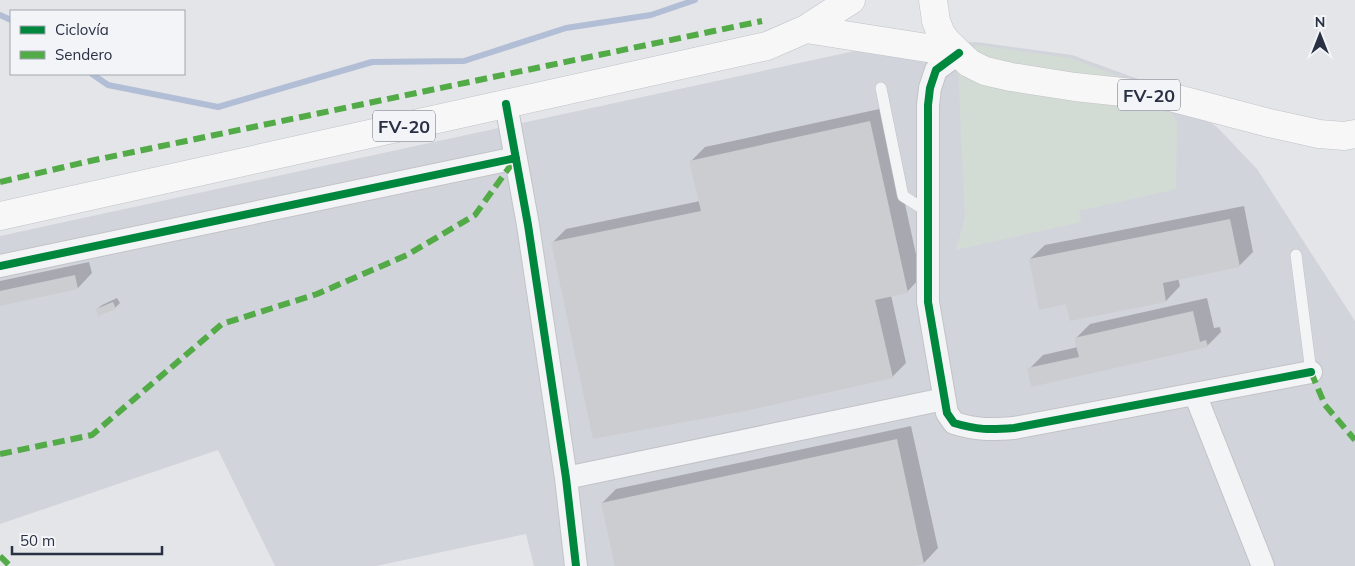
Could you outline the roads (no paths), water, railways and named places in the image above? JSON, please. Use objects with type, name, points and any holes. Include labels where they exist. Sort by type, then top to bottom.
[{"type":"main road","name":"FV-20","points":[[0,216],[767,46],[806,29],[850,0]]},
{"type":"main road","name":"FV-20","points":[[933,0],[936,21],[941,34],[969,63],[985,71],[1075,88],[1170,97],[1319,134],[1349,135]]},
{"type":"main road","name":"FV-20","points":[[806,29],[959,53]]},
{"type":"street","points":[[959,53],[936,70],[930,88],[928,105],[928,302],[947,413],[954,423],[970,428],[991,430],[1014,428],[1311,372]]},
{"type":"street","points":[[506,104],[528,225],[566,478],[576,566]]},
{"type":"street","points":[[0,266],[516,158]]},
{"type":"street","points":[[1195,394],[1263,566]]},
{"type":"street","points":[[566,478],[944,399]]},
{"type":"lane","points":[[881,88],[904,196],[928,212]]},
{"type":"lane","points":[[1296,255],[1311,372]]},
{"type":"waterway","points":[[93,75],[108,85],[218,107],[372,62],[464,61],[566,28],[651,15],[695,0]]},
{"type":"waterway","points":[[0,15],[10,20]]}]
